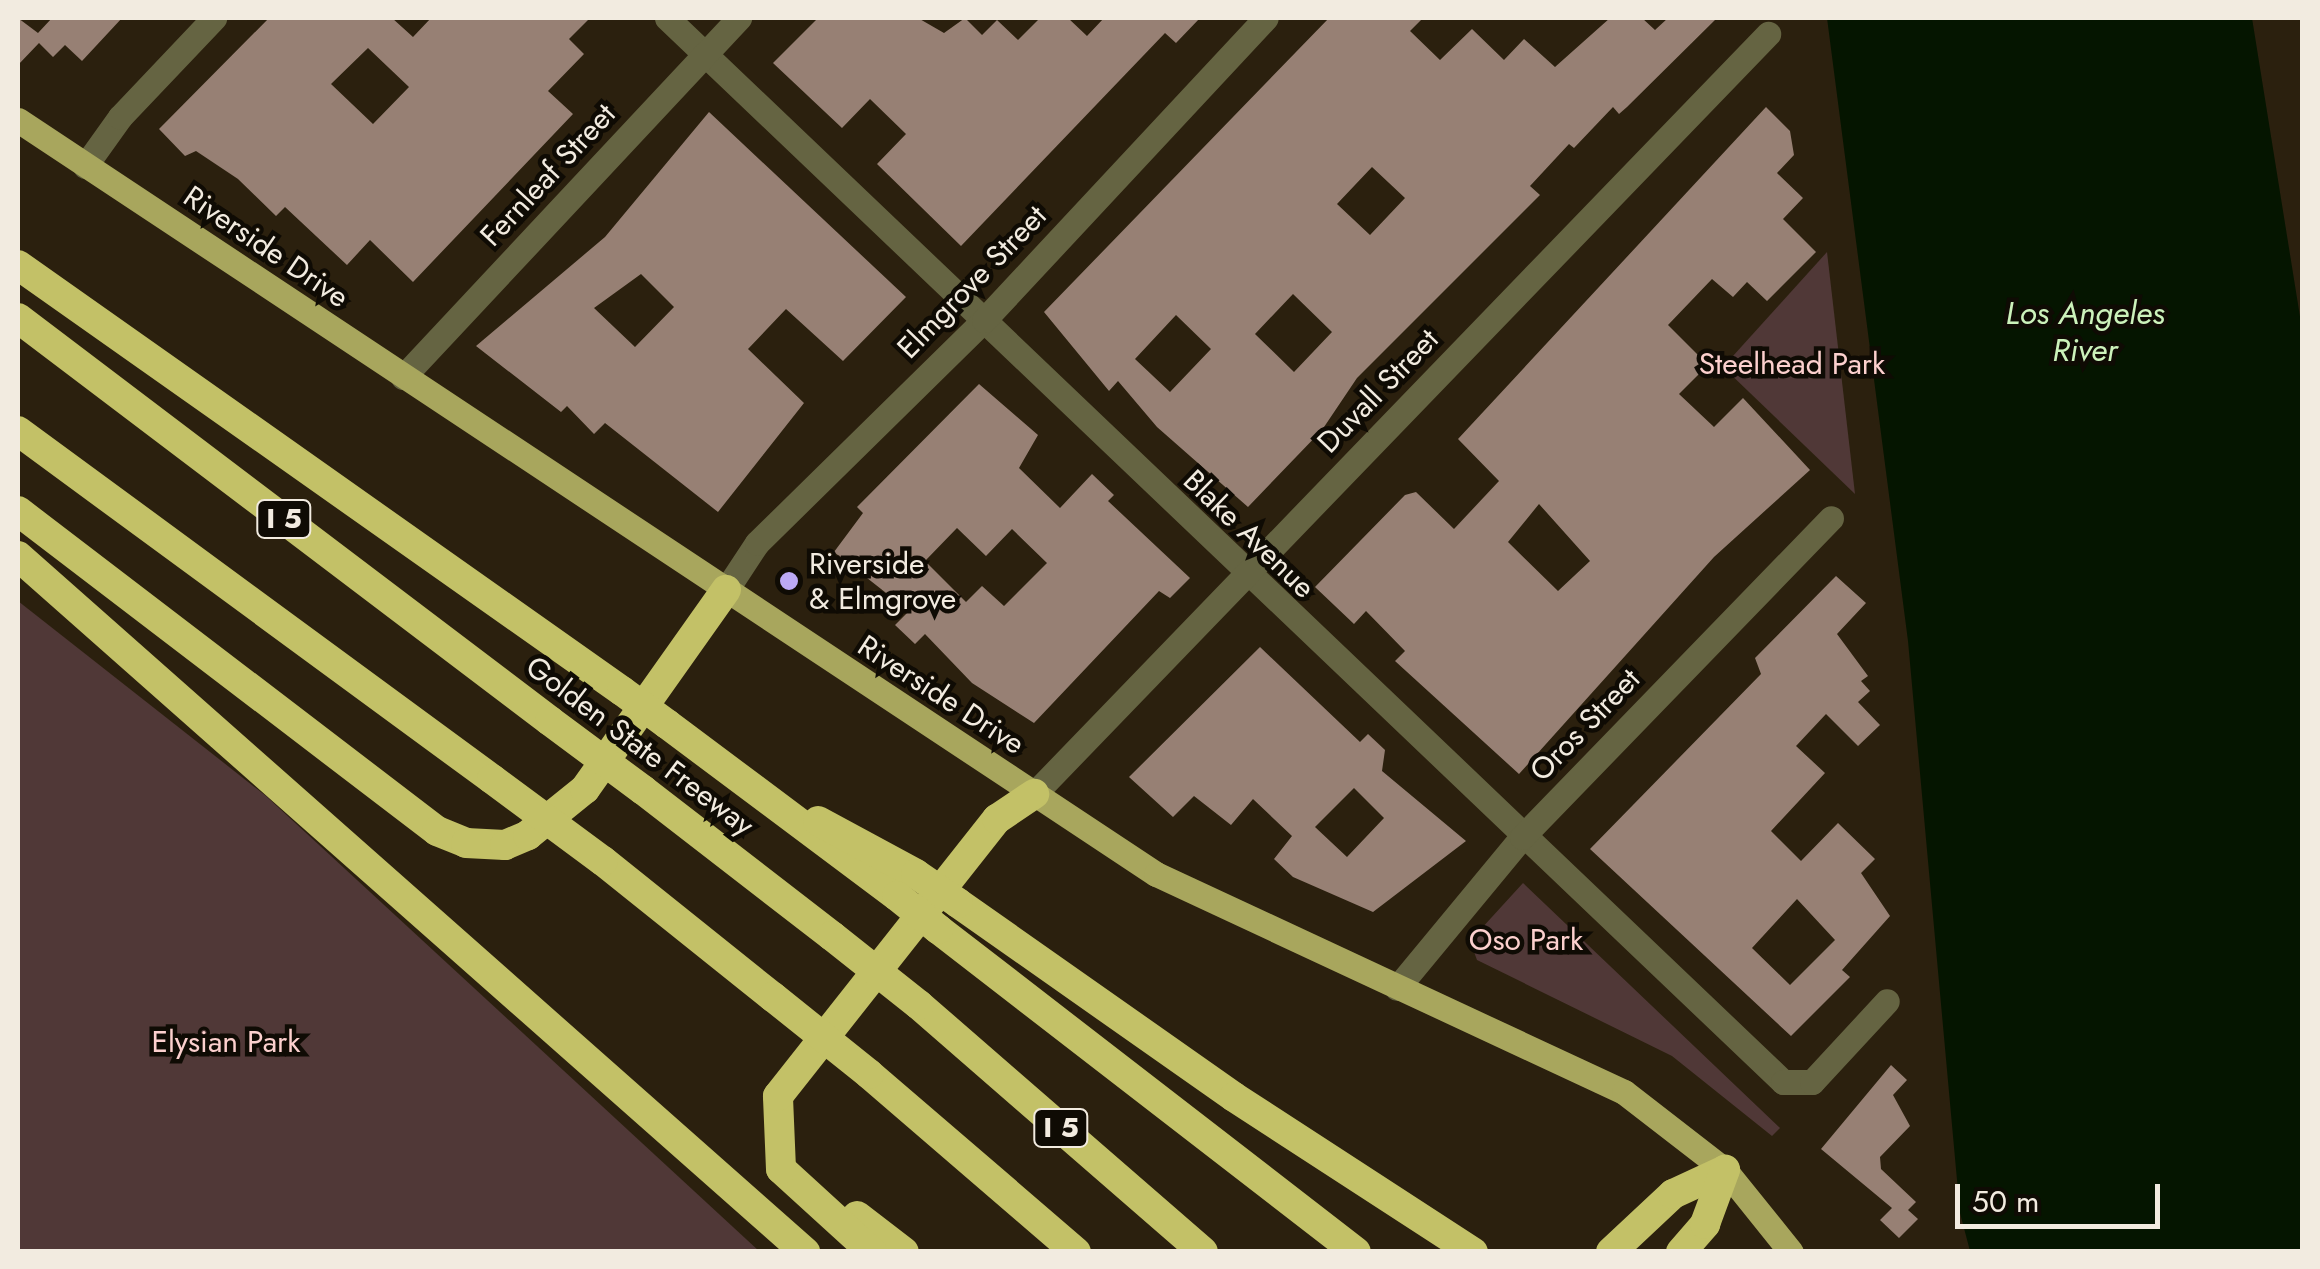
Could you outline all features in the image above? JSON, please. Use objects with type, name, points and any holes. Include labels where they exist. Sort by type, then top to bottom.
[{"type":"highway","points":[[18,266],[622,690],[772,800],[906,885],[958,903],[1234,1098],[1473,1252]]},
{"type":"highway","name":"Golden State Freeway","points":[[18,318],[832,936],[919,1005],[1203,1252]]},
{"type":"highway","points":[[18,432],[603,861],[870,1074],[1076,1252]]},
{"type":"highway","points":[[18,511],[437,831],[466,844],[506,845],[528,835],[585,789],[726,590]]},
{"type":"highway","points":[[18,556],[805,1252]]},
{"type":"highway","points":[[872,1252],[782,1169],[774,1112],[785,1081],[997,819],[1034,794]]},
{"type":"highway","points":[[906,885],[938,929],[1356,1252]]},
{"type":"highway","points":[[777,1144],[904,1252]]},
{"type":"highway","points":[[1612,1252],[1673,1194],[1726,1170]]},
{"type":"highway","points":[[1681,1252],[1705,1224],[1726,1170]]},
{"type":"main road","name":"Riverside Drive","points":[[18,120],[1034,794],[1238,918],[1572,1063],[1675,1126],[1726,1170],[1791,1252]]},
{"type":"street","points":[[85,166],[120,116],[214,18]]},
{"type":"street","name":"Blake Avenue","points":[[668,18],[1244,576],[1794,1086],[1812,1082],[1887,1001]]},
{"type":"street","name":"Fernleaf Street","points":[[403,376],[739,18]]},
{"type":"street","name":"Elmgrove Street","points":[[726,590],[756,542],[984,320],[1266,18]]},
{"type":"street","name":"Duvall Street","points":[[1034,794],[1768,34]]},
{"type":"street","name":"Oros Street","points":[[1397,988],[1522,836],[1831,518]]},
{"type":"green space","name":"Steelhead Park","points":[[1827,252],[1855,494],[1723,367]]},
{"type":"green space","name":"Elysian Park","points":[[18,601],[266,796],[759,1251],[18,1251]]},
{"type":"green space","name":"Oso Park","points":[[1523,883],[1780,1128],[1772,1136],[1672,1056],[1477,960],[1470,941]]},
{"type":"water","name":"Los Angeles River","points":[[1827,18],[2252,18],[2302,329],[2302,1251],[1970,1251],[1960,1213],[1908,641]]},
{"type":"building","points":[[18,18],[38,33],[52,18],[122,18],[82,61],[65,45],[53,57],[39,43],[18,65]]},
{"type":"building","points":[[269,18],[392,18],[413,37],[431,18],[590,18],[569,39],[584,54],[548,91],[573,114],[413,282],[370,240],[347,265],[285,207],[276,216],[238,179],[196,151],[185,156],[159,129]],"holes":[[[368,48],[409,87],[373,124],[331,84]]]},
{"type":"building","points":[[818,18],[918,18],[944,33],[965,18],[982,35],[997,20],[1018,40],[1040,18],[1068,18],[1087,36],[1104,18],[1200,18],[1176,43],[1165,33],[961,246],[877,164],[906,134],[870,99],[842,128],[773,63]]},
{"type":"building","points":[[1329,18],[1423,18],[1410,31],[1440,60],[1472,29],[1504,60],[1524,39],[1555,67],[1610,18],[1642,18],[1655,30],[1668,18],[1717,18],[1619,114],[1613,107],[1574,148],[1569,144],[1530,186],[1540,195],[1357,378],[1322,430],[1248,507],[1157,427],[1118,381],[1109,391],[1044,312]],"holes":[[[1372,167],[1405,198],[1370,235],[1337,204]],[[1293,294],[1332,332],[1294,372],[1255,334]],[[1176,315],[1211,349],[1170,392],[1135,359]]]},
{"type":"building","points":[[1766,107],[1790,131],[1794,155],[1777,173],[1803,198],[1783,219],[1816,252],[1767,301],[1747,282],[1733,297],[1712,279],[1668,325],[1708,365],[1679,394],[1714,427],[1743,398],[1810,470],[1714,557],[1519,774],[1395,661],[1405,651],[1366,611],[1354,624],[1315,587],[1405,495],[1416,492],[1454,529],[1499,481],[1458,439]],"holes":[[[1539,504],[1590,561],[1558,591],[1508,542]]]},
{"type":"building","points":[[709,112],[906,297],[843,361],[786,309],[748,349],[804,403],[718,512],[605,423],[594,434],[567,406],[561,412],[476,346],[605,237]],"holes":[[[641,274],[674,307],[635,347],[594,308]]]},
{"type":"building","points":[[979,384],[1038,435],[1019,468],[1060,508],[1092,474],[1114,495],[1108,501],[1190,578],[1170,598],[1159,591],[1034,723],[972,683],[925,634],[915,644],[895,625],[909,611],[834,552],[863,513],[857,507]],"holes":[[[957,528],[986,556],[1012,529],[1047,563],[1004,606],[982,586],[966,602],[925,561]]]},
{"type":"building","points":[[1836,576],[1866,603],[1837,634],[1868,676],[1861,681],[1870,691],[1858,702],[1880,725],[1858,746],[1826,714],[1796,746],[1825,773],[1771,831],[1801,861],[1838,823],[1875,859],[1861,873],[1890,916],[1842,970],[1850,977],[1791,1036],[1590,849],[1761,674],[1755,658]],"holes":[[[1797,899],[1835,940],[1790,985],[1752,948]]]},
{"type":"building","points":[[1260,647],[1360,742],[1368,734],[1385,750],[1382,771],[1466,841],[1373,912],[1293,877],[1274,859],[1292,836],[1253,799],[1231,825],[1194,796],[1173,817],[1129,777]],"holes":[[[1354,788],[1384,818],[1347,857],[1315,827]]]},
{"type":"building","points":[[1891,1065],[1907,1080],[1893,1095],[1910,1126],[1880,1157],[1881,1169],[1916,1202],[1908,1210],[1918,1219],[1899,1238],[1880,1220],[1892,1208],[1821,1149]]},
{"type":"place","name":"Riverside & Elmgrove","points":[[789,581]]}]
